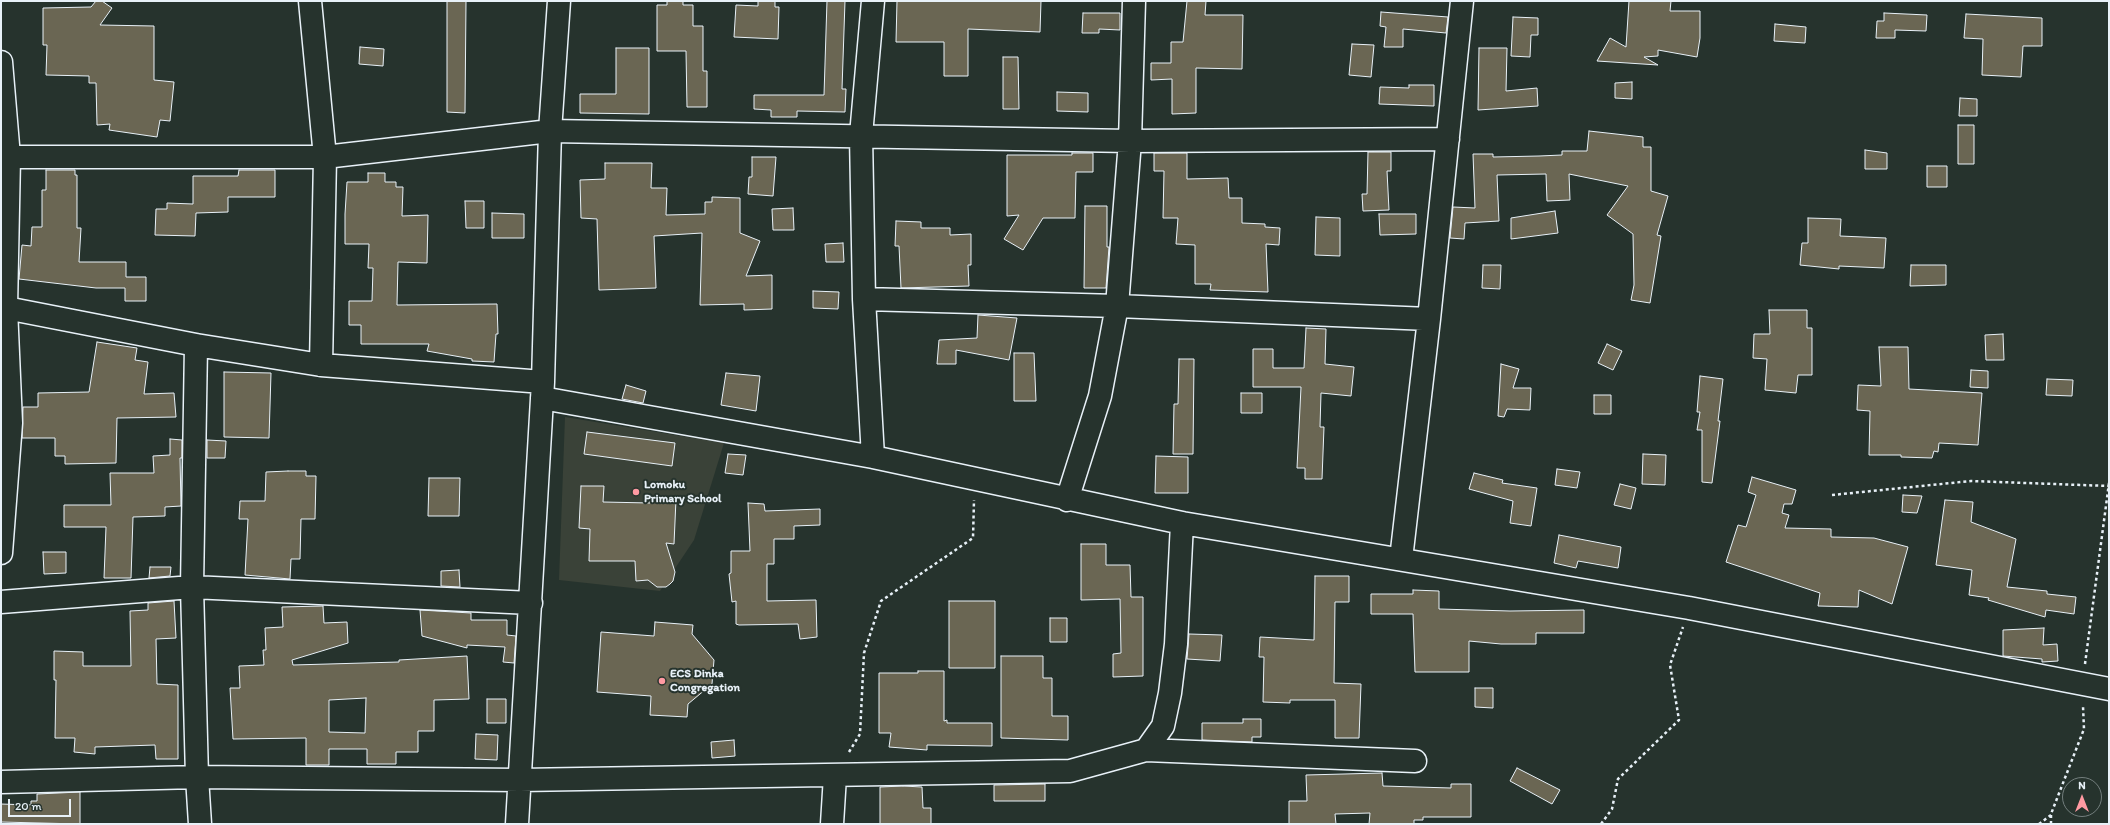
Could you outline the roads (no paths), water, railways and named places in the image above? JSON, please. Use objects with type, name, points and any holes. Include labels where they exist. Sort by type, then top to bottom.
[{"type":"street","points":[[310,1],[325,157],[321,365]]},
{"type":"street","points":[[517,824],[532,603],[543,390],[550,131],[560,1]]},
{"type":"street","points":[[873,1],[861,135],[864,299],[873,457]]},
{"type":"street","points":[[1067,500],[1100,396],[1117,306],[1130,141],[1134,1]]},
{"type":"street","points":[[1401,559],[1429,319],[1462,1]]},
{"type":"street","points":[[1,62],[5,157],[4,308],[6,423],[1,553]]},
{"type":"street","points":[[5,157],[325,157],[550,131],[861,135],[1130,141],[1448,139]]},
{"type":"street","points":[[864,299],[1117,306],[1429,319]]},
{"type":"street","points":[[4,308],[196,345],[321,365],[543,390],[873,457],[1067,500],[1182,523],[1689,608],[2109,689]]},
{"type":"street","points":[[196,345],[192,587],[197,777],[200,824]]},
{"type":"street","points":[[1146,750],[1163,726],[1170,693],[1176,644],[1182,523]]},
{"type":"street","points":[[1,602],[192,587],[532,603]]},
{"type":"street","points":[[1,782],[197,777],[520,780],[1070,771],[1146,750],[1415,761]]},
{"type":"street","points":[[832,824],[835,776]]},
{"type":"place","name":"Lomoku Primary School","points":[[636,492]]},
{"type":"place","name":"ECS Dinka Congregation","points":[[662,681]]}]
